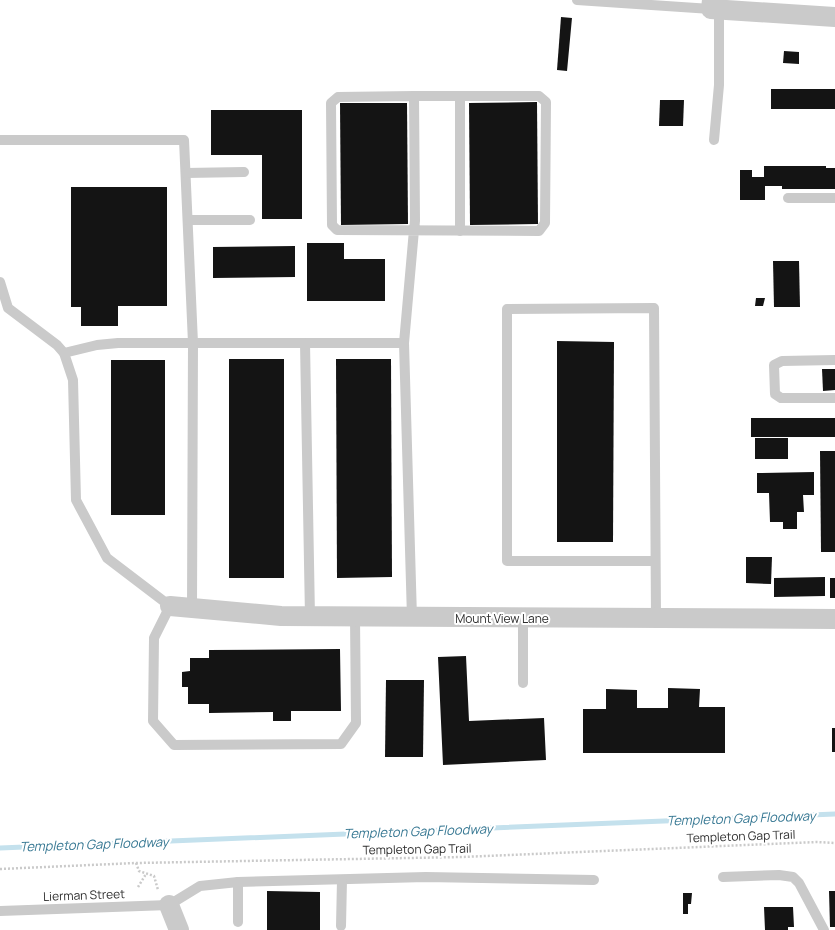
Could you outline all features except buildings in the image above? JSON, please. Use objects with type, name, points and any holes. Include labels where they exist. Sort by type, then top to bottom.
[{"type":"street","points":[[714,6],[835,17]]},
{"type":"street","name":"Mount View Lane","points":[[170,606],[281,616],[310,617],[835,619]]},
{"type":"street","points":[[169,905],[178,930]]},
{"type":"lane","points":[[577,0],[714,6],[719,85],[714,140]]},
{"type":"lane","points":[[412,618],[404,343],[414,230],[414,96]]},
{"type":"lane","points":[[414,96],[539,96],[546,102],[545,223],[539,231],[337,230],[332,225],[331,103],[338,97],[414,96]]},
{"type":"lane","points":[[460,96],[460,231]]},
{"type":"lane","points":[[0,140],[184,140],[193,343],[192,608]]},
{"type":"lane","points":[[186,173],[244,172]]},
{"type":"lane","points":[[788,198],[835,198]]},
{"type":"lane","points":[[188,220],[250,220]]},
{"type":"lane","points":[[0,282],[8,308],[58,345],[64,353],[72,380],[76,500],[107,558],[170,606],[154,638],[153,721],[174,745],[341,744],[356,723],[355,617]]},
{"type":"lane","points":[[655,561],[507,561],[507,309],[654,308],[656,618]]},
{"type":"lane","points":[[64,353],[97,344],[118,343],[404,343]]},
{"type":"lane","points":[[305,343],[310,617]]},
{"type":"lane","points":[[835,360],[782,361],[774,366],[775,394],[781,398],[835,398]]},
{"type":"lane","points":[[523,618],[523,683]]},
{"type":"lane","points":[[723,877],[779,875],[793,877],[799,882],[824,930]]},
{"type":"lane","points":[[169,905],[200,886],[238,882],[426,877],[594,880]]},
{"type":"lane","points":[[341,926],[342,880]]},
{"type":"lane","points":[[238,882],[238,922]]},
{"type":"lane","name":"Lierman Street","points":[[0,911],[169,905]]},
{"type":"path","name":"Templeton Gap Trail","points":[[0,869],[136,863],[462,857],[817,842],[835,843]]},
{"type":"path","points":[[136,863],[139,871],[154,876],[158,889],[169,905]]},
{"type":"path","points":[[138,887],[146,874]]},
{"type":"waterway","name":"Templeton Gap Floodway","points":[[0,848],[835,814]]}]
